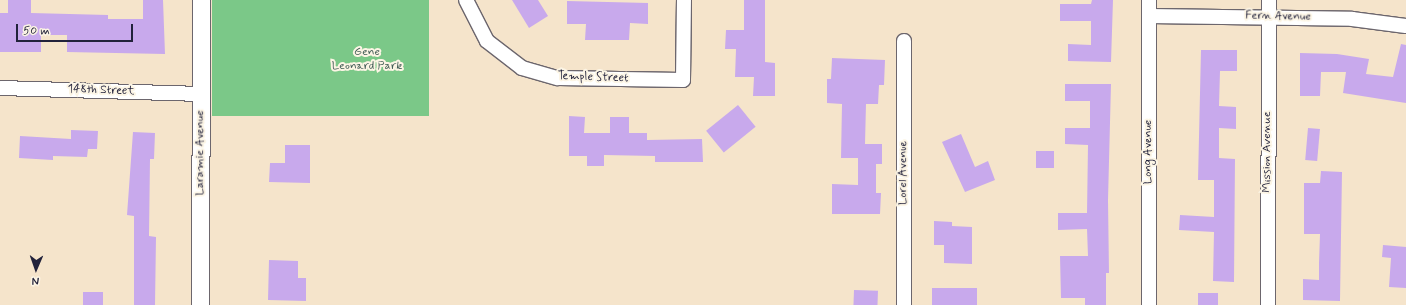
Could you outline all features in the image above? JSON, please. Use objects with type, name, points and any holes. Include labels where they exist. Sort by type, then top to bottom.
[{"type":"street","name":"Laramie Avenue","points":[[200,305],[202,94],[201,0]]},
{"type":"street","name":"Temple Street","points":[[466,0],[487,41],[522,68],[558,78],[683,80],[684,0]]},
{"type":"street","name":"Long Avenue","points":[[1149,0],[1149,305]]},
{"type":"street","name":"Mission Avenue","points":[[1268,305],[1269,0]]},
{"type":"street","name":"Fern Avenue","points":[[1149,16],[1352,18],[1406,26]]},
{"type":"street","name":"Lorel Avenue","points":[[904,41],[904,305]]},
{"type":"street","name":"148th Street","points":[[0,88],[202,94]]},
{"type":"green space","name":"Gene Leonard Park","points":[[212,0],[429,0],[429,116],[212,116]]},
{"type":"building","points":[[8,0],[31,0],[31,13],[108,15],[108,19],[143,19],[143,0],[163,0],[165,54],[67,52],[67,35],[41,35],[41,52],[0,52],[0,13],[8,13]]},
{"type":"building","points":[[512,0],[538,0],[548,16],[529,28]]},
{"type":"building","points":[[744,0],[765,0],[765,62],[775,63],[775,96],[753,96],[754,77],[735,77],[736,49],[725,49],[726,30],[744,30]]},
{"type":"building","points":[[1092,0],[1113,0],[1111,62],[1068,61],[1068,44],[1091,45],[1091,21],[1060,21],[1060,4],[1091,4]]},
{"type":"building","points":[[567,1],[648,3],[648,24],[630,23],[629,40],[585,40],[586,24],[567,24]]},
{"type":"building","points":[[1401,44],[1406,45],[1406,103],[1343,93],[1346,72],[1321,72],[1320,96],[1300,96],[1300,53],[1337,54],[1369,59],[1366,74],[1393,77]]},
{"type":"building","points":[[1201,50],[1237,50],[1237,71],[1220,71],[1219,106],[1236,107],[1236,129],[1219,128],[1219,158],[1235,159],[1234,282],[1213,281],[1214,232],[1179,230],[1180,215],[1214,217],[1214,180],[1198,180]]},
{"type":"building","points":[[832,58],[885,60],[884,85],[879,85],[878,104],[866,104],[865,144],[882,144],[882,164],[876,164],[876,193],[881,193],[880,214],[832,214],[832,184],[858,185],[858,158],[841,158],[842,104],[827,103],[827,79],[831,79]]},
{"type":"building","points":[[1065,84],[1111,84],[1108,200],[1109,273],[1106,273],[1106,305],[1085,305],[1085,298],[1061,298],[1060,256],[1088,256],[1087,229],[1058,230],[1058,213],[1087,213],[1088,145],[1065,144],[1065,128],[1090,128],[1090,101],[1065,101]]},
{"type":"building","points":[[738,105],[756,127],[724,153],[706,131]]},
{"type":"building","points":[[569,116],[585,117],[584,133],[610,133],[610,117],[629,117],[629,133],[647,133],[647,140],[702,139],[703,162],[655,162],[655,156],[604,155],[604,166],[587,166],[587,156],[569,156]]},
{"type":"building","points":[[1308,128],[1320,129],[1317,161],[1305,160]]},
{"type":"building","points":[[71,130],[98,131],[97,149],[88,149],[87,157],[53,156],[53,160],[19,158],[20,136],[71,139]]},
{"type":"building","points":[[133,132],[155,133],[154,159],[150,159],[149,236],[156,237],[155,305],[134,305],[134,216],[127,215]]},
{"type":"building","points":[[961,134],[975,167],[988,161],[995,180],[965,192],[942,142]]},
{"type":"building","points":[[285,145],[310,145],[310,183],[269,182],[270,163],[285,163]]},
{"type":"building","points":[[1036,151],[1054,151],[1054,168],[1036,168]]},
{"type":"building","points":[[1321,171],[1342,172],[1340,301],[1303,300],[1303,279],[1319,280],[1320,234],[1304,234],[1304,183],[1320,183]]},
{"type":"building","points":[[934,221],[952,222],[952,226],[972,227],[972,264],[944,263],[944,245],[934,245]]},
{"type":"building","points":[[1383,245],[1406,247],[1406,288],[1389,287],[1391,258],[1382,257]]},
{"type":"building","points":[[269,260],[298,261],[298,278],[306,278],[306,301],[268,300]]},
{"type":"building","points":[[932,288],[977,288],[977,305],[932,305]]},
{"type":"building","points":[[854,290],[878,291],[877,305],[853,305]]},
{"type":"building","points":[[83,292],[103,292],[103,305],[83,305]]},
{"type":"building","points":[[1198,293],[1218,293],[1218,305],[1198,305]]}]
